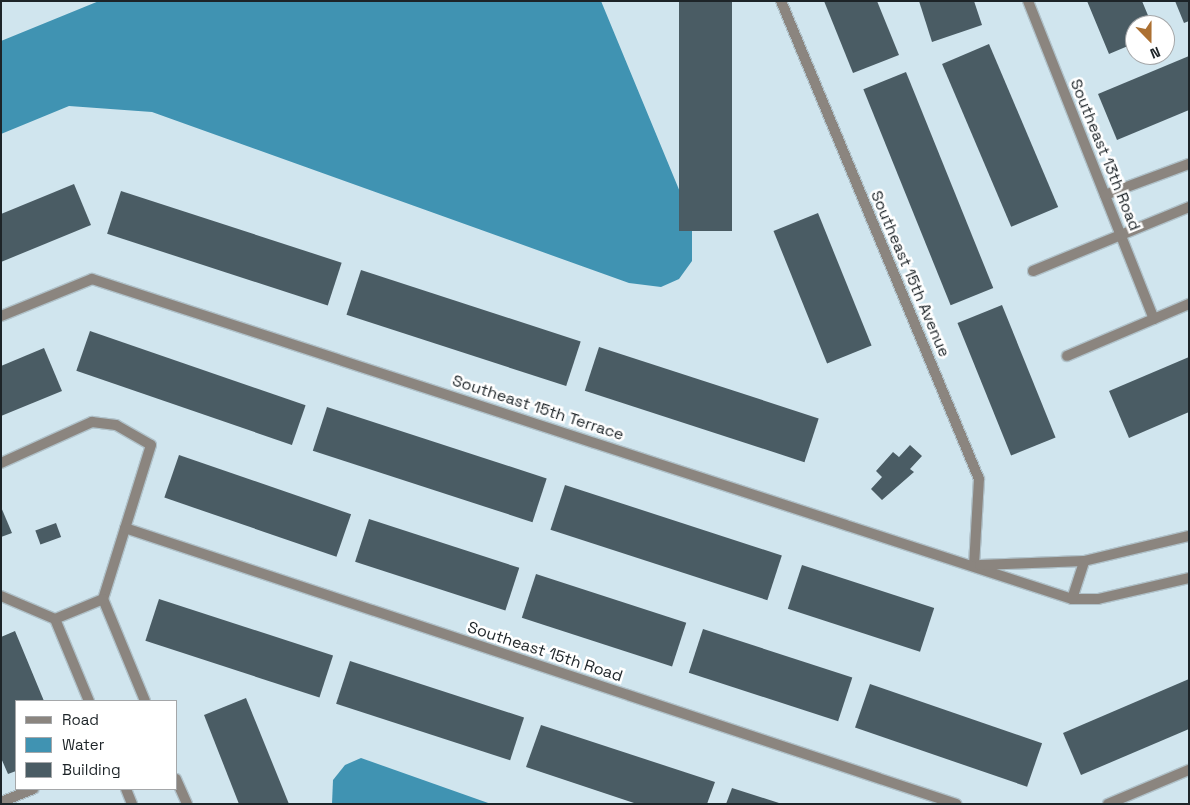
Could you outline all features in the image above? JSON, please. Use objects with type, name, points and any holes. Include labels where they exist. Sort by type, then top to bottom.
[{"type":"street","name":"Southeast 15th Avenue","points":[[781,1],[979,480],[974,565]]},
{"type":"street","name":"Southeast 13th Road","points":[[1028,1],[1154,319]]},
{"type":"street","points":[[1105,195],[1189,164]]},
{"type":"street","points":[[1033,271],[1189,207]]},
{"type":"street","name":"Southeast 15th Terrace","points":[[1,316],[92,279],[974,565],[1072,599],[1098,599],[1189,578]]},
{"type":"street","points":[[1067,356],[1189,304]]},
{"type":"street","points":[[1,463],[92,422],[130,433],[151,444],[103,599],[144,700]]},
{"type":"street","name":"Southeast 15th Road","points":[[125,528],[956,804]]},
{"type":"street","name":"Southeast 15th Terrace","points":[[974,565],[1084,561],[1189,536]]},
{"type":"street","points":[[1072,599],[1084,561]]},
{"type":"street","points":[[1,596],[55,619],[89,700]]},
{"type":"street","points":[[55,619],[103,599]]},
{"type":"street","points":[[1108,804],[1189,770]]},
{"type":"street","points":[[178,784],[186,804]]},
{"type":"street","points":[[1,802],[31,790]]},
{"type":"street","points":[[126,790],[132,804]]},
{"type":"water","points":[[99,1],[601,1],[692,221],[692,261],[679,279],[661,287],[629,283],[152,112],[69,106],[1,134],[1,41]]},
{"type":"water","points":[[361,758],[491,804],[332,804],[333,780],[345,765]]},
{"type":"building","points":[[679,1],[732,1],[732,231],[679,231]]},
{"type":"building","points":[[824,1],[877,1],[899,55],[853,73]]},
{"type":"building","points":[[919,1],[974,1],[982,25],[932,42]]},
{"type":"building","points":[[1087,1],[1142,1],[1148,15],[1125,15],[1125,47],[1109,54]]},
{"type":"building","points":[[1175,1],[1189,1],[1189,21],[1184,23]]},
{"type":"building","points":[[989,44],[1058,207],[1011,227],[942,64]]},
{"type":"building","points":[[1189,56],[1189,110],[1117,140],[1098,94],[1167,65],[1175,65],[1175,62]]},
{"type":"building","points":[[906,72],[993,288],[951,305],[863,89]]},
{"type":"building","points":[[74,184],[91,225],[1,262],[1,214]]},
{"type":"building","points":[[121,191],[342,263],[328,305],[107,234]]},
{"type":"building","points":[[818,213],[872,346],[827,364],[773,231]]},
{"type":"building","points":[[361,270],[581,341],[566,386],[346,315]]},
{"type":"building","points":[[1002,305],[1056,438],[1011,456],[957,323]]},
{"type":"building","points":[[90,331],[306,405],[292,445],[76,371]]},
{"type":"building","points":[[599,347],[819,418],[804,462],[585,391]]},
{"type":"building","points":[[44,348],[62,391],[1,416],[1,366]]},
{"type":"building","points":[[1189,357],[1189,412],[1129,438],[1109,391]]},
{"type":"building","points":[[327,407],[547,478],[532,522],[313,451]]},
{"type":"building","points":[[910,445],[922,456],[910,469],[914,472],[882,500],[871,489],[882,477],[876,471],[893,452],[899,457]]},
{"type":"building","points":[[179,455],[351,514],[336,557],[164,498]]},
{"type":"building","points":[[565,485],[782,555],[767,600],[550,530]]},
{"type":"building","points":[[1,507],[12,533],[1,537]]},
{"type":"building","points":[[369,519],[519,568],[505,611],[355,562]]},
{"type":"building","points":[[56,523],[61,537],[40,545],[35,531]]},
{"type":"building","points":[[802,565],[934,608],[920,652],[788,609]]},
{"type":"building","points":[[536,574],[686,623],[672,667],[522,618]]},
{"type":"building","points":[[159,599],[333,656],[319,697],[145,641]]},
{"type":"building","points":[[703,629],[852,678],[838,721],[689,673]]},
{"type":"building","points":[[15,631],[44,700],[15,700],[15,771],[8,774],[1,758],[1,637]]},
{"type":"building","points":[[350,661],[524,718],[510,760],[336,704]]},
{"type":"building","points":[[1189,679],[1189,729],[1081,775],[1063,733]]},
{"type":"building","points":[[870,684],[1042,743],[1027,787],[855,727]]},
{"type":"building","points":[[246,698],[289,804],[239,804],[204,715]]},
{"type":"building","points":[[541,725],[715,782],[707,804],[637,804],[526,767]]},
{"type":"building","points":[[732,788],[779,803],[779,804],[726,804]]}]
